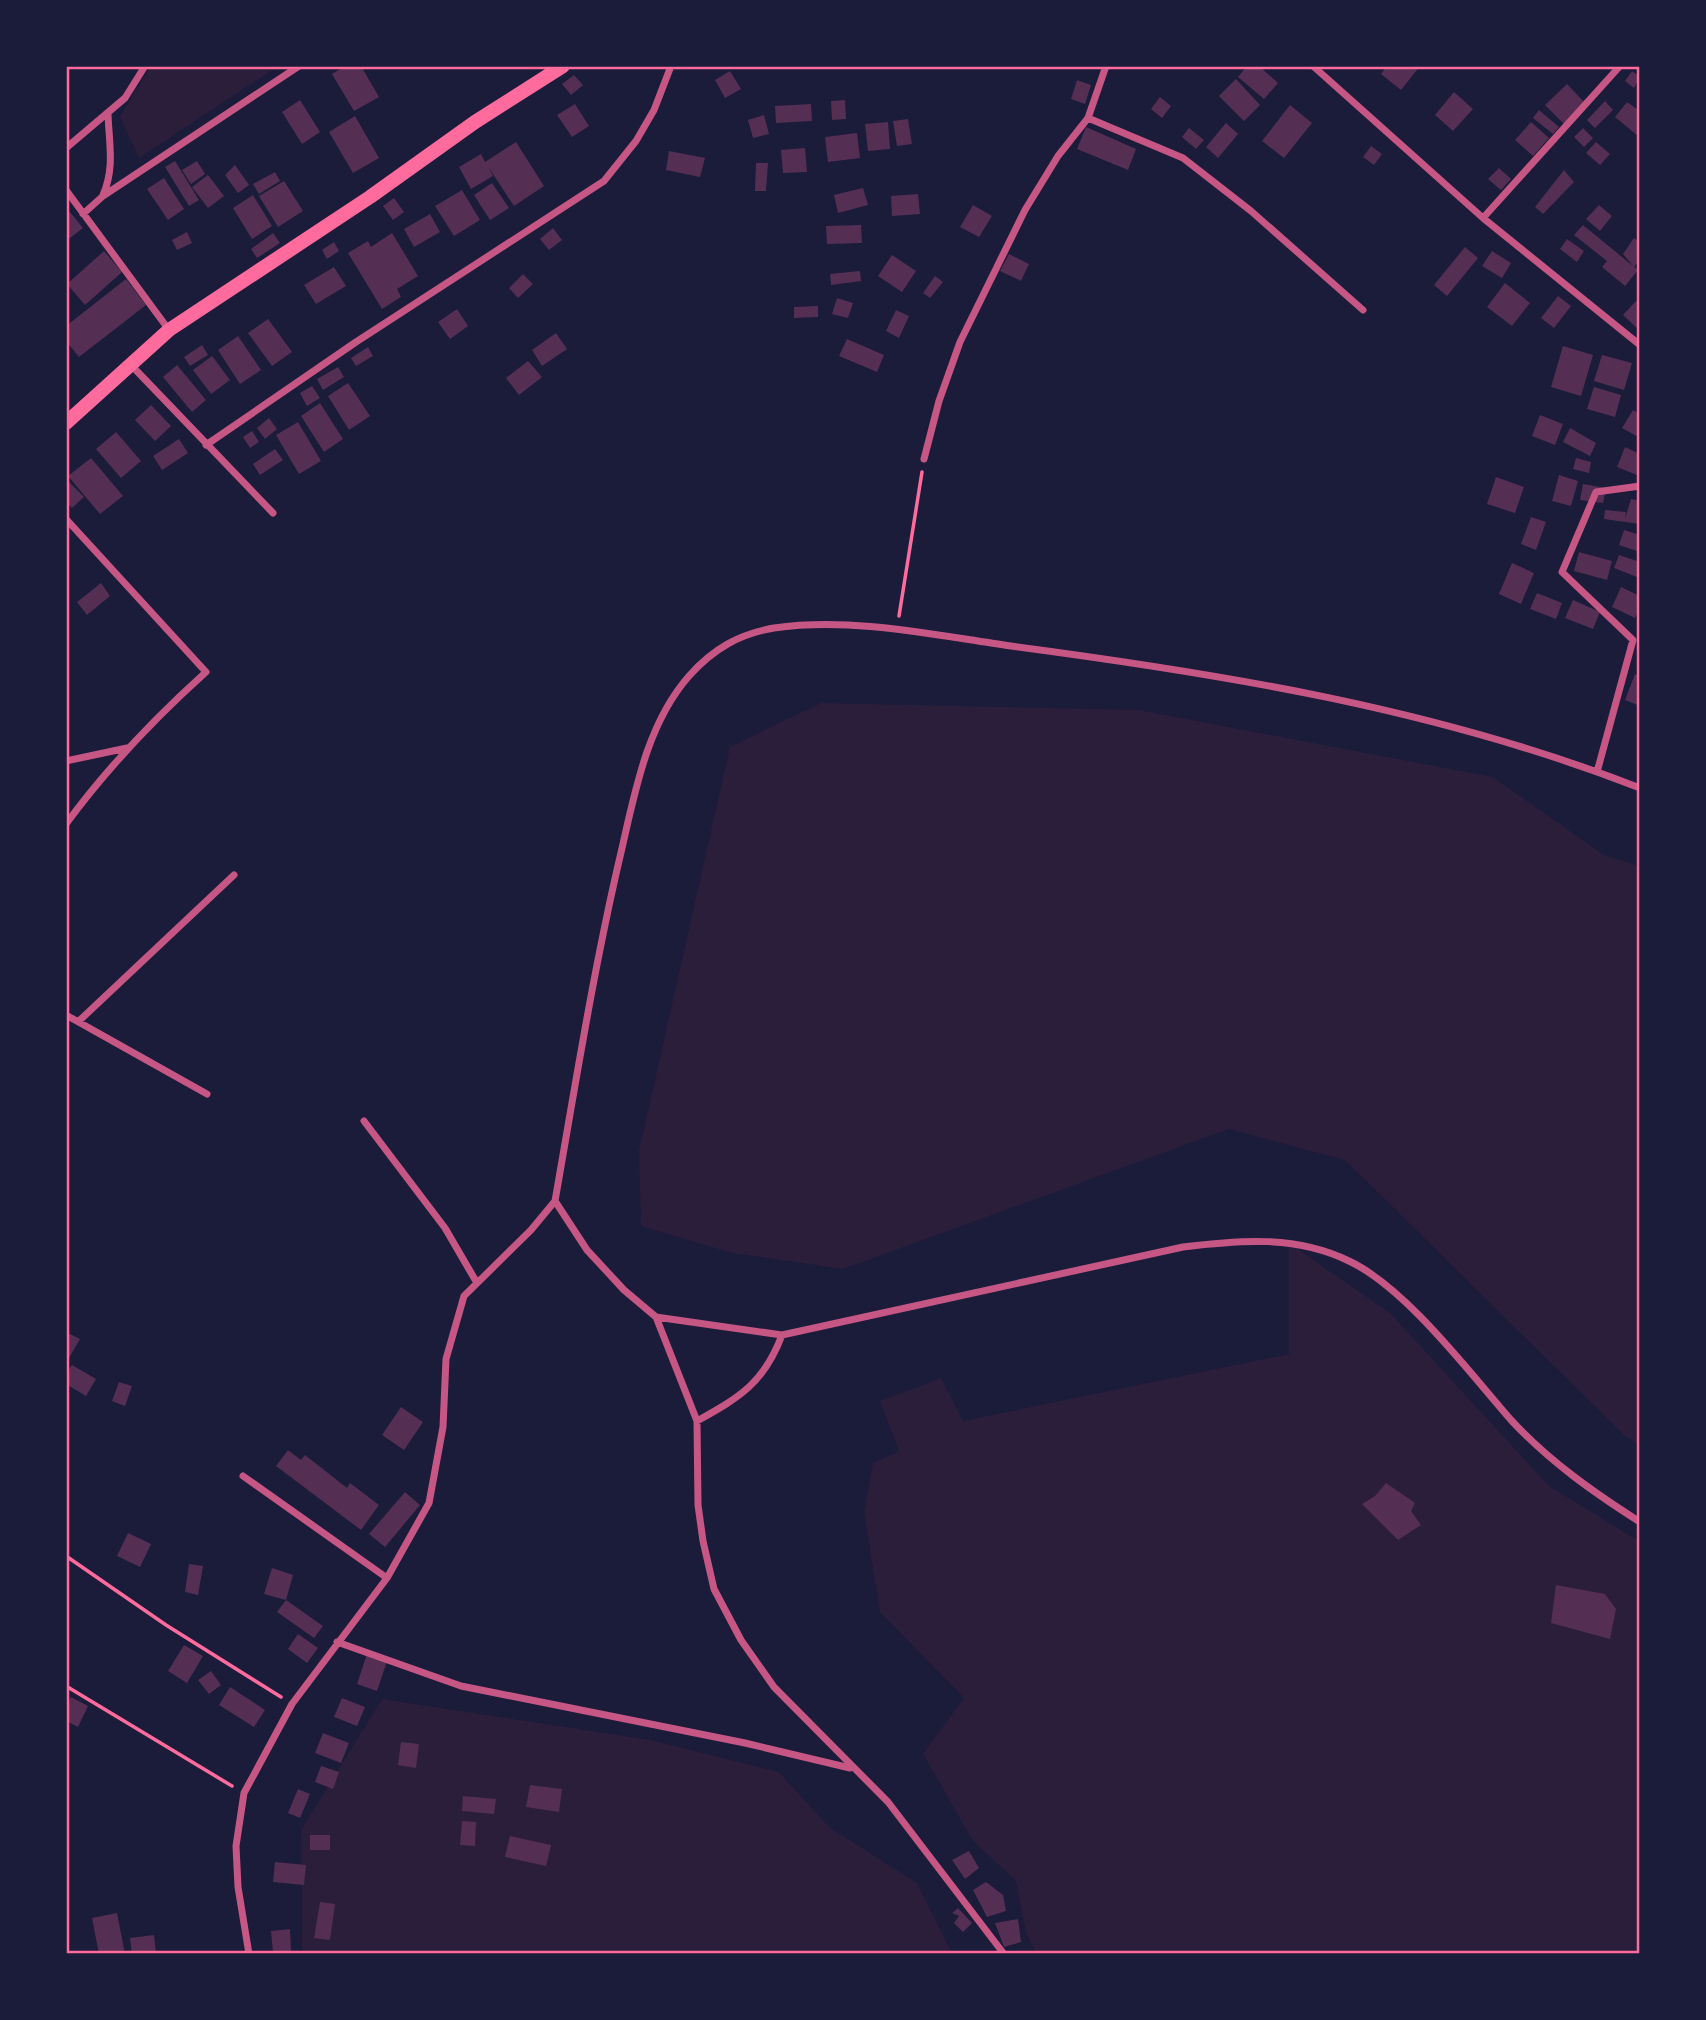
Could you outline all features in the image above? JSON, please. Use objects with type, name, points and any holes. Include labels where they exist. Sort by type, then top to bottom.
[{"type":"main road","points":[[66,423],[169,330],[370,197],[475,122],[563,66]]},
{"type":"street","points":[[66,148],[125,99],[145,66]]},
{"type":"street","points":[[83,214],[103,195],[299,66]]},
{"type":"street","points":[[206,445],[356,342],[604,181],[636,141],[653,110],[671,66]]},
{"type":"street","points":[[924,460],[939,401],[956,354],[988,284],[1031,200],[1058,156],[1088,118],[1106,66]]},
{"type":"street","points":[[1313,66],[1483,218],[1640,345]]},
{"type":"street","points":[[1483,218],[1620,66]]},
{"type":"street","points":[[103,195],[110,178],[112,160],[108,114]]},
{"type":"street","points":[[1088,118],[1183,158],[1251,211],[1363,310]]},
{"type":"street","points":[[66,190],[169,330]]},
{"type":"street","points":[[132,366],[273,513]]},
{"type":"street","points":[[1597,772],[1633,640],[1562,572],[1596,492],[1640,486]]},
{"type":"street","points":[[66,519],[206,672],[178,695],[129,748],[66,824]]},
{"type":"street","points":[[249,1954],[238,1887],[236,1846],[244,1793],[292,1704],[387,1578],[429,1503],[443,1427],[446,1359],[464,1296],[531,1230],[555,1201],[604,925],[643,763],[660,718],[687,679],[712,653],[739,637],[772,629],[856,625],[1240,679],[1325,695],[1537,752],[1640,788]]},
{"type":"street","points":[[66,761],[129,748]]},
{"type":"street","points":[[79,1021],[234,875]]},
{"type":"street","points":[[66,1015],[207,1094]]},
{"type":"street","points":[[364,1121],[445,1228],[477,1283]]},
{"type":"street","points":[[555,1201],[587,1250],[624,1290],[656,1317],[697,1421],[698,1505],[714,1588],[741,1640],[774,1687],[850,1768],[888,1802],[1004,1954]]},
{"type":"street","points":[[656,1317],[782,1335],[1182,1247],[1249,1239],[1302,1245],[1350,1261],[1391,1290],[1463,1362],[1512,1421],[1557,1465],[1640,1522]]},
{"type":"street","points":[[697,1421],[735,1400],[758,1381],[774,1355],[782,1335]]},
{"type":"street","points":[[243,1476],[387,1578]]},
{"type":"street","points":[[337,1642],[461,1686],[745,1743],[850,1768]]},
{"type":"path","points":[[897,631],[924,460]]},
{"type":"path","points":[[66,1556],[166,1625],[292,1704]]},
{"type":"path","points":[[66,1686],[244,1793]]},
{"type":"shaded area","points":[[150,66],[277,67],[139,158],[120,117]]},
{"type":"shaded area","points":[[821,703],[1139,710],[1493,777],[1604,855],[1639,866],[1639,1445],[1623,1434],[1345,1160],[1229,1129],[843,1269],[732,1253],[641,1226],[639,1151],[730,747]]},
{"type":"shaded area","points":[[1289,1243],[1390,1313],[1549,1486],[1639,1541],[1639,1953],[1036,1953],[1026,1933],[1016,1881],[973,1841],[923,1754],[964,1698],[880,1612],[864,1512],[873,1463],[899,1451],[880,1401],[941,1378],[963,1421],[1289,1354]]},
{"type":"shaded area","points":[[382,1699],[651,1740],[779,1772],[829,1827],[917,1883],[952,1953],[302,1953],[301,1830]]},
{"type":"building","points":[[345,66],[361,66],[379,97],[354,111],[332,74]]},
{"type":"building","points":[[1247,66],[1259,66],[1278,83],[1264,99],[1238,77]]},
{"type":"building","points":[[1387,66],[1420,66],[1401,90],[1381,74]]},
{"type":"building","points":[[730,71],[741,89],[725,98],[715,80]]},
{"type":"building","points":[[1632,71],[1640,77],[1634,88],[1625,81]]},
{"type":"building","points":[[574,75],[583,85],[571,95],[562,84]]},
{"type":"building","points":[[1236,79],[1260,105],[1244,121],[1219,96]]},
{"type":"building","points":[[1077,80],[1091,85],[1085,104],[1071,99]]},
{"type":"building","points":[[1567,84],[1585,103],[1564,124],[1545,105]]},
{"type":"building","points":[[1454,92],[1473,109],[1453,131],[1435,115]]},
{"type":"building","points":[[1160,97],[1171,106],[1162,118],[1151,109]]},
{"type":"building","points":[[300,100],[320,132],[302,144],[282,112]]},
{"type":"building","points":[[845,100],[846,119],[832,120],[831,101]]},
{"type":"building","points":[[1605,101],[1613,110],[1595,128],[1587,120]]},
{"type":"building","points":[[1627,102],[1640,111],[1638,136],[1615,117]]},
{"type":"building","points":[[575,104],[589,126],[572,137],[557,115]]},
{"type":"building","points":[[811,104],[812,121],[776,123],[775,106]]},
{"type":"building","points":[[1290,105],[1312,123],[1284,158],[1262,141]]},
{"type":"building","points":[[1539,110],[1559,127],[1553,134],[1533,118]]},
{"type":"building","points":[[764,115],[769,134],[753,138],[748,120]]},
{"type":"building","points":[[355,116],[379,158],[353,173],[329,132]]},
{"type":"building","points":[[908,119],[912,144],[897,146],[893,121]]},
{"type":"building","points":[[888,122],[890,149],[868,151],[865,124]]},
{"type":"building","points":[[1531,122],[1549,138],[1533,156],[1515,140]]},
{"type":"building","points":[[1226,123],[1238,134],[1218,158],[1206,147]]},
{"type":"building","points":[[1086,127],[1136,149],[1128,170],[1077,149]]},
{"type":"building","points":[[1189,128],[1204,140],[1196,149],[1182,137]]},
{"type":"building","points":[[1583,128],[1593,138],[1584,147],[1574,137]]},
{"type":"building","points":[[857,133],[860,158],[828,162],[825,137]]},
{"type":"building","points":[[516,142],[544,186],[514,206],[489,168],[493,176],[471,189],[459,167],[481,154],[485,162]]},
{"type":"building","points":[[1596,142],[1610,154],[1600,165],[1586,153]]},
{"type":"building","points":[[1371,146],[1382,154],[1374,165],[1363,157]]},
{"type":"building","points":[[805,148],[807,172],[783,173],[781,150]]},
{"type":"building","points":[[669,151],[705,158],[700,177],[666,170]]},
{"type":"building","points":[[175,161],[199,200],[189,206],[165,167]]},
{"type":"building","points":[[197,161],[205,174],[191,184],[182,170]]},
{"type":"building","points":[[756,163],[768,163],[766,191],[755,191]]},
{"type":"building","points":[[235,165],[249,185],[238,193],[225,175]]},
{"type":"building","points":[[1499,168],[1511,179],[1501,190],[1488,179]]},
{"type":"building","points":[[1564,170],[1574,182],[1543,214],[1535,207]]},
{"type":"building","points":[[275,172],[280,181],[259,194],[253,184]]},
{"type":"building","points":[[208,175],[224,196],[208,208],[192,187]]},
{"type":"building","points":[[164,178],[184,209],[168,220],[147,189]]},
{"type":"building","points":[[284,181],[303,211],[278,227],[259,196]]},
{"type":"building","points":[[492,183],[509,208],[490,220],[474,195]]},
{"type":"building","points":[[863,188],[868,205],[838,213],[834,195]]},
{"type":"building","points":[[462,190],[480,220],[454,236],[435,206]]},
{"type":"building","points":[[918,194],[920,214],[892,216],[891,196]]},
{"type":"building","points":[[253,195],[272,226],[252,239],[233,208]]},
{"type":"building","points":[[394,198],[404,212],[393,220],[383,206]]},
{"type":"building","points":[[973,205],[992,216],[979,237],[960,227]]},
{"type":"building","points":[[1599,205],[1612,216],[1600,231],[1586,219]]},
{"type":"building","points":[[70,212],[83,228],[66,241],[66,214]]},
{"type":"building","points":[[430,214],[440,232],[414,247],[404,229]]},
{"type":"building","points":[[861,225],[862,243],[827,244],[826,226]]},
{"type":"building","points":[[1583,225],[1638,270],[1625,286],[1602,267],[1607,261],[1574,235]]},
{"type":"building","points":[[553,228],[562,240],[549,250],[540,239]]},
{"type":"building","points":[[187,232],[192,243],[177,250],[172,240]]},
{"type":"building","points":[[273,233],[280,243],[257,258],[251,249]]},
{"type":"building","points":[[392,233],[418,276],[397,289],[401,297],[382,309],[348,253],[368,241],[371,247]]},
{"type":"building","points":[[1634,238],[1640,242],[1640,259],[1634,267],[1623,254]]},
{"type":"building","points":[[1567,239],[1584,251],[1577,262],[1560,249]]},
{"type":"building","points":[[334,242],[339,251],[327,259],[322,250]]},
{"type":"building","points":[[1465,247],[1478,258],[1447,296],[1434,285]]},
{"type":"building","points":[[104,251],[122,272],[85,305],[67,284]]},
{"type":"building","points":[[1492,251],[1511,263],[1502,278],[1482,266]]},
{"type":"building","points":[[1009,254],[1029,264],[1021,281],[1000,271]]},
{"type":"building","points":[[892,255],[916,271],[902,292],[878,276]]},
{"type":"building","points":[[334,267],[346,286],[316,304],[304,285]]},
{"type":"building","points":[[860,271],[861,281],[831,285],[830,274]]},
{"type":"building","points":[[523,274],[533,284],[518,298],[509,288]]},
{"type":"building","points":[[935,276],[943,282],[930,298],[923,293]]},
{"type":"building","points":[[126,279],[146,305],[79,357],[66,341],[66,326]]},
{"type":"building","points":[[1505,283],[1530,303],[1512,326],[1487,307]]},
{"type":"building","points":[[1558,296],[1571,306],[1554,328],[1541,318]]},
{"type":"building","points":[[837,298],[853,303],[848,318],[832,314]]},
{"type":"building","points":[[1637,300],[1640,303],[1640,331],[1623,315]]},
{"type":"building","points":[[818,306],[818,317],[794,318],[794,307]]},
{"type":"building","points":[[457,309],[468,326],[450,339],[438,322]]},
{"type":"building","points":[[896,310],[909,316],[899,338],[886,331]]},
{"type":"building","points":[[268,319],[292,352],[272,366],[248,333]]},
{"type":"building","points":[[556,333],[567,349],[542,366],[532,350]]},
{"type":"building","points":[[238,336],[261,370],[240,384],[218,350]]},
{"type":"building","points":[[847,339],[884,355],[877,372],[839,356]]},
{"type":"building","points":[[202,345],[208,355],[190,366],[184,357]]},
{"type":"building","points":[[1563,346],[1593,355],[1581,396],[1551,387]]},
{"type":"building","points":[[368,347],[373,356],[356,366],[351,358]]},
{"type":"building","points":[[1602,355],[1632,363],[1624,390],[1594,381]]},
{"type":"building","points":[[212,356],[230,380],[211,394],[193,370]]},
{"type":"building","points":[[528,361],[542,377],[519,395],[506,378]]},
{"type":"building","points":[[177,365],[206,400],[192,412],[163,377]]},
{"type":"building","points":[[338,367],[344,377],[323,390],[317,379]]},
{"type":"building","points":[[348,383],[370,416],[349,430],[328,396]]},
{"type":"building","points":[[312,386],[320,398],[307,406],[300,393]]},
{"type":"building","points":[[1594,387],[1621,395],[1615,417],[1587,409]]},
{"type":"building","points":[[320,403],[343,439],[324,452],[301,416]]},
{"type":"building","points":[[151,405],[171,426],[155,441],[135,420]]},
{"type":"building","points":[[1633,410],[1640,414],[1640,438],[1622,428]]},
{"type":"building","points":[[1540,415],[1563,424],[1555,445],[1532,436]]},
{"type":"building","points":[[269,418],[277,429],[265,439],[257,428]]},
{"type":"building","points":[[298,422],[321,461],[299,474],[276,435]]},
{"type":"building","points":[[1570,428],[1596,443],[1590,456],[1563,442]]},
{"type":"building","points":[[252,431],[259,442],[250,448],[243,437]]},
{"type":"building","points":[[116,432],[141,461],[121,478],[96,449]]},
{"type":"building","points":[[179,439],[188,453],[162,470],[153,456]]},
{"type":"building","points":[[1625,447],[1640,454],[1637,475],[1617,467]]},
{"type":"building","points":[[275,449],[283,460],[260,475],[253,464]]},
{"type":"building","points":[[91,458],[123,496],[100,514],[68,476]]},
{"type":"building","points":[[1576,458],[1591,462],[1589,473],[1573,469]]},
{"type":"building","points":[[1559,475],[1578,481],[1571,506],[1552,501]]},
{"type":"building","points":[[1496,477],[1524,487],[1515,513],[1487,504]]},
{"type":"building","points":[[66,479],[84,497],[72,508],[66,502]]},
{"type":"building","points":[[1583,484],[1606,488],[1603,503],[1580,500]]},
{"type":"building","points":[[1631,499],[1640,501],[1640,524],[1604,519],[1605,510],[1626,512],[1625,519]]},
{"type":"building","points":[[1531,517],[1546,522],[1536,550],[1521,544]]},
{"type":"building","points":[[1624,530],[1640,535],[1640,554],[1619,545]]},
{"type":"building","points":[[1579,552],[1612,561],[1607,580],[1574,571]]},
{"type":"building","points":[[1619,555],[1640,562],[1637,577],[1614,568]]},
{"type":"building","points":[[1512,563],[1534,573],[1521,604],[1499,594]]},
{"type":"building","points":[[101,583],[110,596],[87,615],[77,602]]},
{"type":"building","points":[[1621,587],[1640,596],[1640,608],[1635,618],[1612,607]]},
{"type":"building","points":[[1537,593],[1562,603],[1556,619],[1530,609]]},
{"type":"building","points":[[1573,600],[1600,612],[1593,629],[1565,618]]},
{"type":"building","points":[[1635,674],[1640,676],[1640,706],[1625,700]]},
{"type":"building","points":[[66,1332],[80,1339],[66,1363]]},
{"type":"building","points":[[72,1365],[96,1379],[86,1396],[66,1384],[66,1374]]},
{"type":"building","points":[[119,1382],[132,1386],[125,1406],[112,1401]]},
{"type":"building","points":[[401,1407],[423,1422],[404,1450],[382,1435]]},
{"type":"building","points":[[288,1450],[301,1460],[305,1455],[347,1488],[350,1483],[379,1505],[361,1530],[276,1466]]},
{"type":"building","points":[[1386,1483],[1415,1503],[1411,1511],[1421,1525],[1398,1540],[1362,1504],[1375,1496]]},
{"type":"building","points":[[405,1492],[420,1505],[385,1547],[369,1534]]},
{"type":"building","points":[[128,1533],[151,1544],[140,1567],[117,1556]]},
{"type":"building","points":[[189,1564],[203,1566],[198,1595],[185,1592]]},
{"type":"building","points":[[272,1568],[293,1575],[286,1600],[264,1594]]},
{"type":"building","points":[[1556,1585],[1605,1594],[1616,1609],[1610,1639],[1551,1623]]},
{"type":"building","points":[[286,1600],[323,1626],[314,1638],[277,1612]]},
{"type":"building","points":[[298,1634],[318,1648],[307,1663],[288,1649]]},
{"type":"building","points":[[184,1645],[203,1656],[187,1683],[168,1671]]},
{"type":"building","points":[[367,1654],[387,1661],[377,1691],[357,1684]]},
{"type":"building","points":[[211,1671],[221,1685],[209,1694],[198,1680]]},
{"type":"building","points":[[230,1687],[265,1710],[254,1727],[219,1705]]},
{"type":"building","points":[[71,1697],[88,1706],[78,1727],[66,1721],[66,1706]]},
{"type":"building","points":[[342,1698],[365,1707],[357,1726],[334,1717]]},
{"type":"building","points":[[323,1733],[349,1743],[341,1763],[315,1753]]},
{"type":"building","points":[[401,1742],[419,1744],[416,1768],[398,1765]]},
{"type":"building","points":[[321,1766],[339,1772],[333,1789],[315,1782]]},
{"type":"building","points":[[530,1785],[562,1789],[559,1812],[526,1807]]},
{"type":"building","points":[[298,1789],[310,1794],[300,1818],[288,1813]]},
{"type":"building","points":[[463,1796],[496,1799],[494,1814],[462,1811]]},
{"type":"building","points":[[462,1821],[476,1822],[475,1846],[460,1845]]},
{"type":"building","points":[[310,1835],[330,1835],[330,1850],[310,1850]]},
{"type":"building","points":[[510,1836],[551,1845],[546,1866],[505,1857]]},
{"type":"building","points":[[969,1851],[979,1868],[965,1879],[952,1860]]},
{"type":"building","points":[[275,1862],[306,1865],[304,1885],[273,1882]]},
{"type":"building","points":[[986,1882],[1003,1895],[1006,1911],[987,1917],[973,1890]]},
{"type":"building","points":[[320,1902],[335,1904],[330,1940],[314,1938]]},
{"type":"building","points":[[958,1908],[972,1923],[963,1932],[954,1923],[959,1916],[952,1913]]},
{"type":"building","points":[[117,1913],[125,1954],[99,1954],[92,1918]]},
{"type":"building","points":[[1018,1919],[1021,1942],[1004,1947],[995,1923]]},
{"type":"building","points":[[290,1929],[291,1951],[273,1953],[271,1931]]},
{"type":"building","points":[[154,1935],[156,1954],[132,1954],[130,1938]]}]
